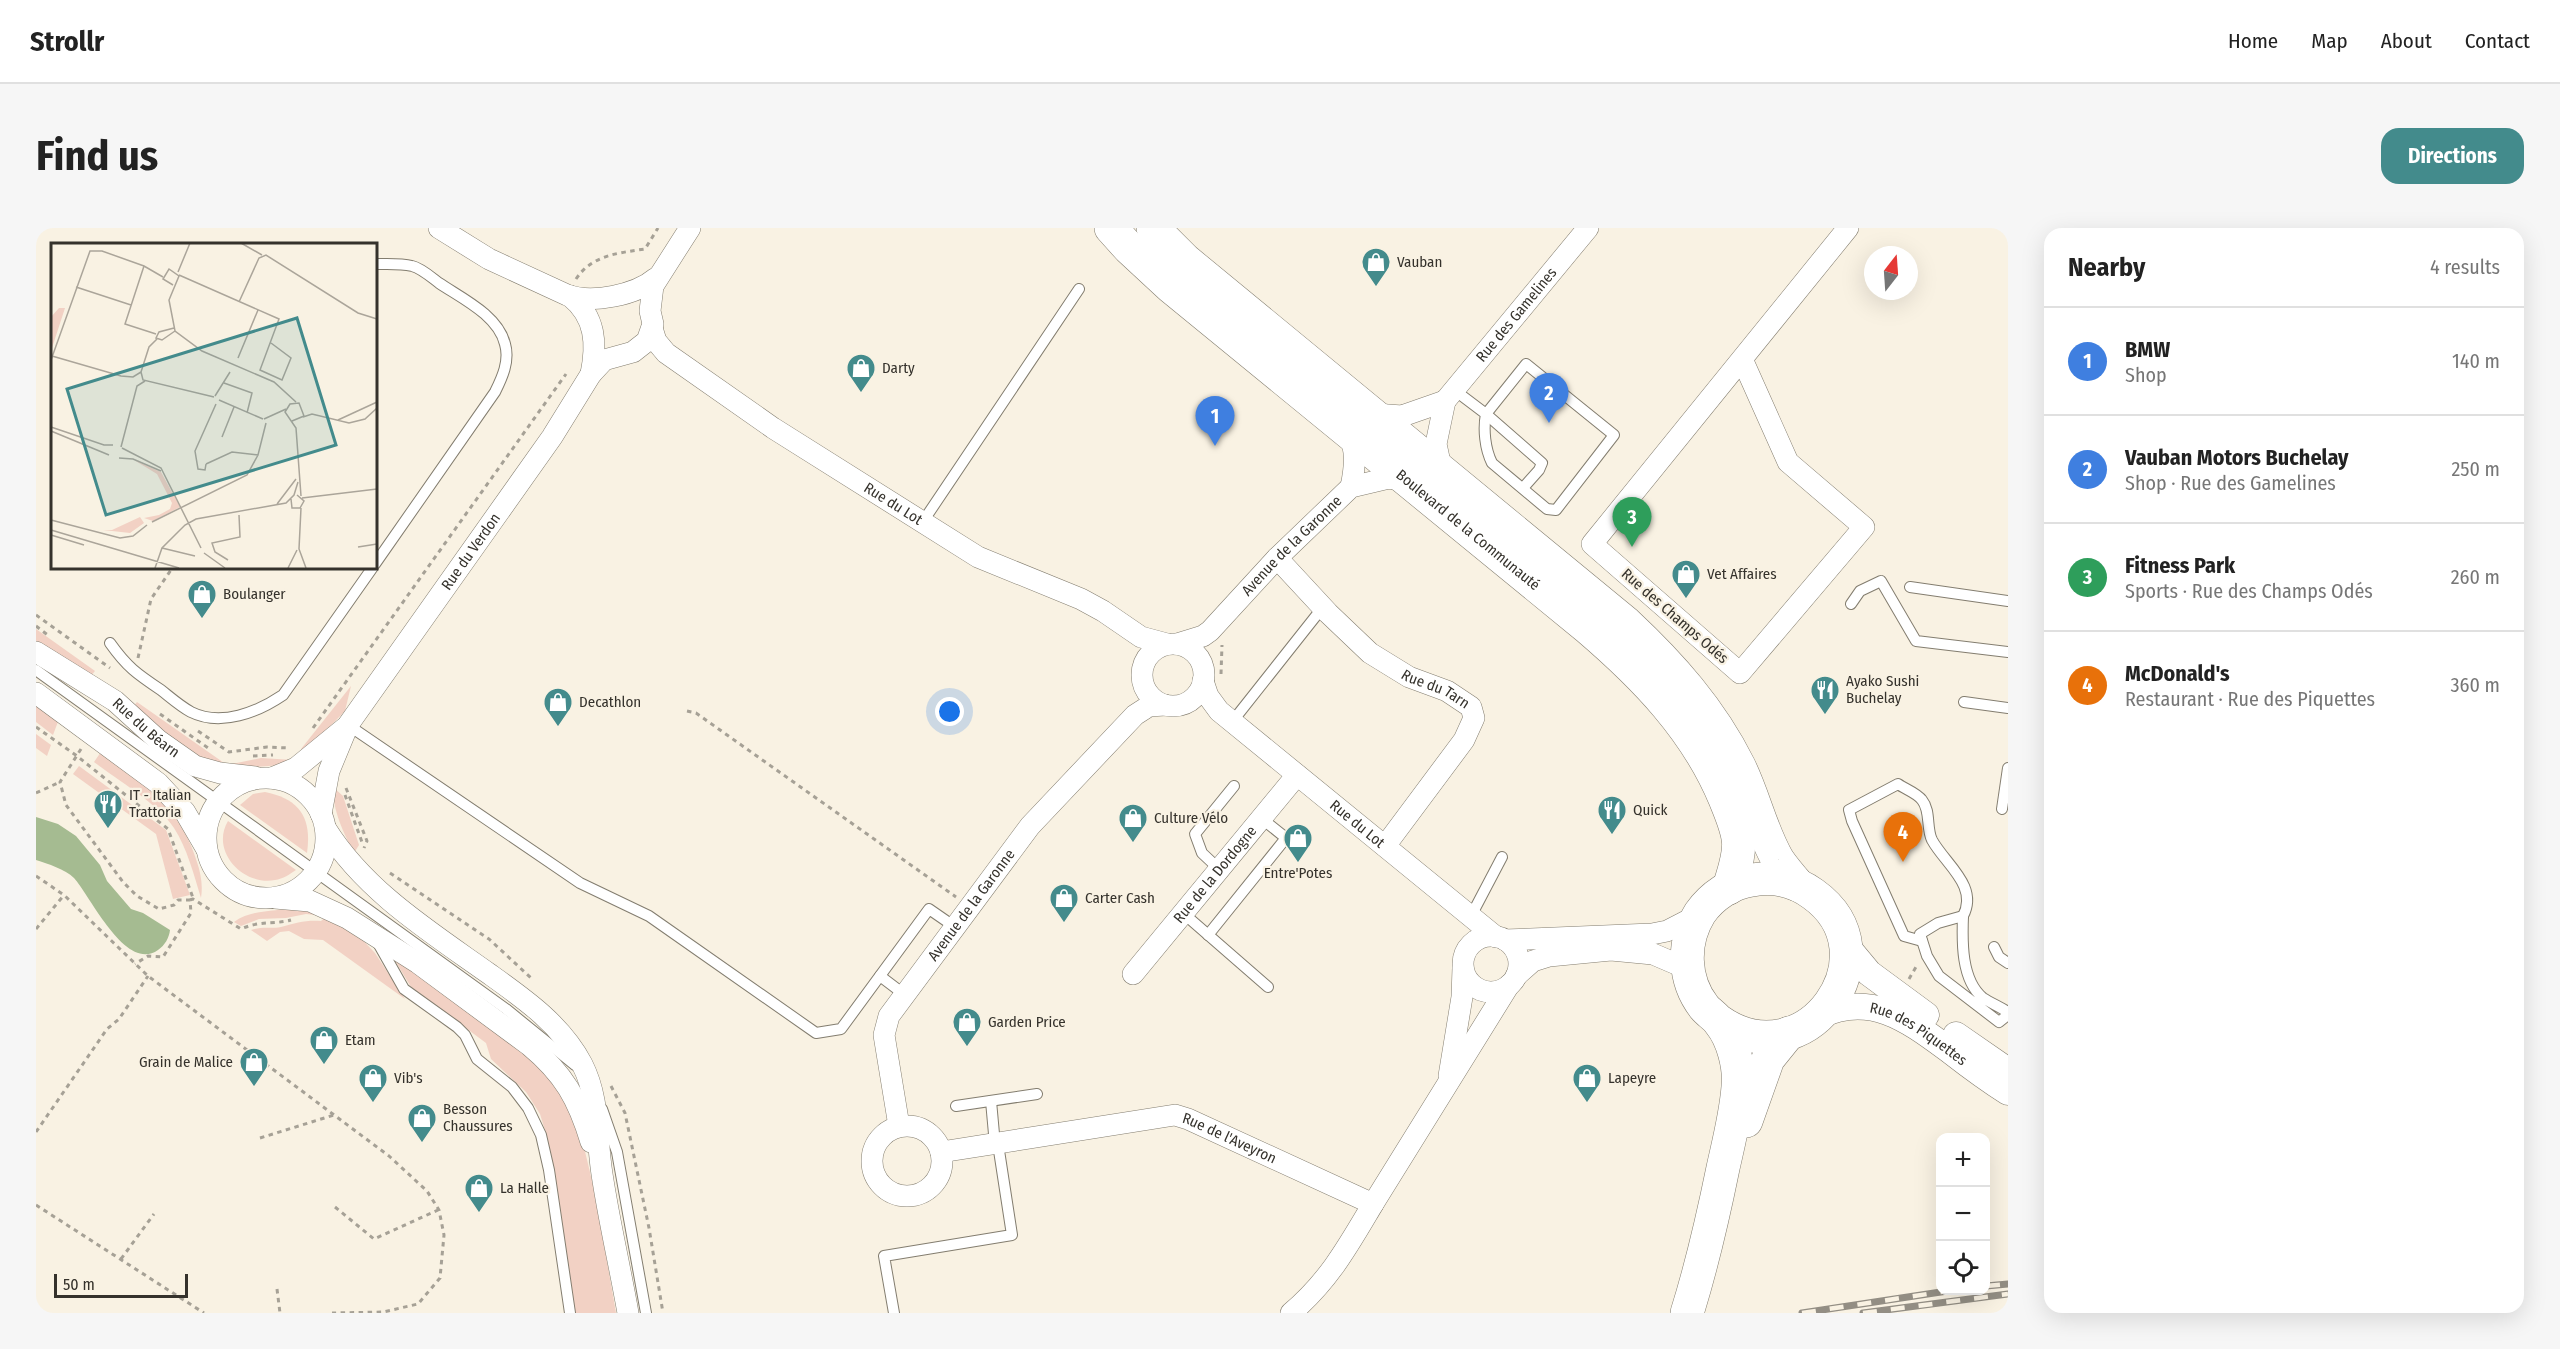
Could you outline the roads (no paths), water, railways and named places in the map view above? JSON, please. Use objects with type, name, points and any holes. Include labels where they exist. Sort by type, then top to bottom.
[{"type":"main road","name":"Boulevard de la Communauté","points":[[1111,228],[1170,286],[1359,422],[1442,472],[1626,623],[1696,696],[1739,766],[1774,853],[1798,885]]},
{"type":"main road","name":"Boulevard de la Communauté","points":[[1153,228],[1359,422],[1409,481],[1624,658],[1673,713],[1707,761],[1735,824],[1738,845],[1729,888]]},
{"type":"main road","points":[[1760,879],[1776,879],[1798,885],[1818,898],[1830,911],[1839,926],[1844,943],[1845,966],[1841,983],[1834,999],[1819,1016],[1805,1026],[1789,1033],[1756,1036],[1737,1031],[1719,1021],[1700,1001],[1688,969],[1689,940],[1700,914],[1711,900],[1729,888],[1744,881],[1760,879]]},
{"type":"main road","points":[[1712,1222],[1733,1122],[1738,1086],[1733,1052],[1719,1021]]},
{"type":"main road","points":[[1690,1302],[1712,1222],[1764,1069],[1773,1050],[1789,1033]]},
{"type":"street","points":[[451,231],[489,259],[568,295],[580,304],[593,330],[607,350],[631,352],[647,341],[651,320],[651,292],[657,278],[690,228]]},
{"type":"street","name":"Rue des Gamelines","points":[[1442,472],[1436,444],[1449,395],[1588,228]]},
{"type":"street","name":"Rue des Champs Odés","points":[[1742,358],[1788,462],[1864,527],[1740,673],[1592,544],[1742,358],[1848,228]]},
{"type":"street","points":[[568,295],[587,299],[616,295],[648,286],[657,278]]},
{"type":"street","points":[[582,370],[595,352],[593,330],[597,306],[616,295],[638,297],[651,320],[656,341],[666,353]]},
{"type":"street","points":[[582,370],[604,360],[631,352],[646,349],[666,353]]},
{"type":"street","name":"Rue du Lot","points":[[666,353],[762,421],[978,558],[1081,599],[1150,641],[1172,644]]},
{"type":"street","name":"Rue du Verdon","points":[[316,872],[326,846],[324,821],[329,771],[348,725],[552,437],[582,370]]},
{"type":"street","points":[[1409,481],[1389,478],[1351,487],[1355,461],[1352,440],[1359,422],[1402,416],[1449,395]]},
{"type":"street","name":"Avenue de la Garonne","points":[[1210,631],[1277,558],[1351,487]]},
{"type":"street","name":"Rue du Tarn","points":[[1277,558],[1323,608],[1370,652],[1409,677],[1447,691],[1471,707],[1474,718],[1464,740],[1385,846]]},
{"type":"street","points":[[1131,631],[1141,648],[1143,676],[1141,702],[1135,714]]},
{"type":"street","points":[[1165,705],[1152,698],[1143,676],[1151,653],[1172,644],[1203,636],[1210,631]]},
{"type":"street","points":[[1135,714],[1149,706],[1179,705],[1198,693],[1210,631]]},
{"type":"street","points":[[1172,644],[1193,651],[1202,672],[1208,696],[1226,717]]},
{"type":"street","name":"Rue du Béarn","points":[[36,652],[115,701],[158,740],[195,765],[220,772],[287,782],[300,788],[310,797],[339,850],[393,903],[530,1003],[553,1026],[580,1061],[593,1090],[602,1173]]},
{"type":"street","points":[[36,693],[158,783],[172,796],[195,826],[216,871],[235,890],[253,897],[299,899],[319,904],[372,932],[498,1020],[556,1069],[573,1093],[581,1110],[602,1173],[628,1313]]},
{"type":"street","points":[[1187,702],[1206,705],[1226,717]]},
{"type":"street","name":"Avenue de la Garonne","points":[[899,1126],[884,1035],[889,1016],[1030,826],[1135,714]]},
{"type":"street","name":"Rue du Lot","points":[[1226,717],[1501,938]]},
{"type":"street","name":"Rue du Verdon","points":[[218,801],[242,783],[268,778],[296,768],[348,725]]},
{"type":"street","name":"Rue de la Dordogne","points":[[1133,974],[1297,775]]},
{"type":"street","points":[[207,851],[207,828],[218,801]]},
{"type":"street","points":[[275,898],[296,891],[316,872]]},
{"type":"street","points":[[1447,1088],[1462,997],[1465,911]]},
{"type":"street","points":[[1688,969],[1653,954],[1611,950],[1549,956],[1533,961],[1513,980],[1492,992],[1480,990],[1469,981],[1465,959],[1477,939],[1652,934],[1667,931],[1700,914]]},
{"type":"street","points":[[1291,1313],[1314,1294],[1336,1266],[1513,980],[1519,967],[1517,955],[1513,947],[1501,938]]},
{"type":"street","name":"Rue des Piquettes","points":[[1844,943],[1864,968],[1893,993],[2008,1071]]},
{"type":"street","name":"Rue des Piquettes","points":[[1819,1016],[1838,1009],[1856,1007],[1884,1010],[1897,1015],[1914,1024],[2008,1092]]},
{"type":"street","name":"Rue de l'Aveyron","points":[[941,1152],[997,1145],[1158,1117],[1180,1116],[1373,1204]]},
{"type":"street","points":[[910,1125],[921,1128],[930,1134],[941,1152],[942,1164],[939,1176],[932,1186],[922,1193],[910,1196],[898,1195],[887,1190],[873,1172],[871,1160],[873,1148],[879,1138],[888,1130],[899,1126],[910,1125]]},
{"type":"lane","points":[[376,264],[415,267],[479,309],[497,328],[505,344],[506,360],[504,375],[495,393],[376,562]]},
{"type":"lane","points":[[922,523],[1079,289]]},
{"type":"lane","points":[[1526,364],[1614,435],[1556,510],[1547,508],[1492,463],[1484,425],[1486,414],[1526,364]]},
{"type":"lane","points":[[1449,395],[1486,414],[1542,463],[1523,489]]},
{"type":"lane","points":[[110,643],[126,665],[192,712],[216,719],[239,715],[267,705],[283,695],[372,568]]},
{"type":"lane","points":[[1851,604],[1860,591],[1881,581],[1916,641],[2008,652]]},
{"type":"lane","points":[[1910,587],[2008,601]]},
{"type":"lane","points":[[1226,717],[1323,608]]},
{"type":"lane","points":[[36,670],[539,1034],[574,1064],[593,1090],[607,1120],[617,1152],[646,1313]]},
{"type":"lane","points":[[1964,702],[2008,708]]},
{"type":"lane","points":[[348,725],[580,883],[649,916],[816,1033],[841,1029],[929,909],[955,927]]},
{"type":"lane","points":[[2002,809],[2008,768]]},
{"type":"lane","points":[[1898,784],[1921,799],[1927,811],[1931,838],[1965,885],[1968,908],[1963,916],[1962,946],[1972,983],[1982,997],[2008,1014],[1999,1022],[1939,976],[1916,939],[1904,936],[1849,810],[1898,784]]},
{"type":"lane","points":[[1219,869],[1202,853],[1195,834],[1234,786]]},
{"type":"lane","points":[[1208,934],[1286,838],[1261,818]]},
{"type":"lane","points":[[1465,911],[1502,857]]},
{"type":"lane","points":[[1183,913],[1268,987]]},
{"type":"lane","points":[[1916,939],[1938,923],[1963,916]]},
{"type":"lane","points":[[372,932],[404,989],[457,1027],[465,1035],[477,1059],[512,1087],[528,1108],[541,1135],[549,1170],[570,1313]]},
{"type":"lane","points":[[1994,947],[1999,957],[2008,963]]},
{"type":"lane","points":[[880,976],[905,995]]},
{"type":"lane","points":[[956,1106],[1037,1094]]},
{"type":"lane","points":[[894,1313],[884,1256],[1012,1235],[991,1101]]},
{"type":"railway","points":[[1990,1286],[2008,1284]]},
{"type":"railway","points":[[1802,1313],[1936,1293]]},
{"type":"railway","points":[[1863,1313],[2008,1294]]},
{"type":"place","name":"Vauban","points":[[1376,288]]},
{"type":"place","name":"Darty","points":[[861,394]]},
{"type":"place","name":"Vauban Motors Buchelay","points":[[1549,423]]},
{"type":"place","name":"BMW","points":[[1215,446]]},
{"type":"place","name":"Fitness Park","points":[[1632,547]]},
{"type":"place","name":"Vet Affaires","points":[[1686,600]]},
{"type":"place","name":"Boulanger","points":[[202,620]]},
{"type":"place","name":"Ayako Sushi Buchelay","points":[[1825,716]]},
{"type":"place","name":"Decathlon","points":[[558,728]]},
{"type":"place","name":"IT - Italian Trattoria","points":[[108,830]]},
{"type":"place","name":"Quick","points":[[1612,836]]},
{"type":"place","name":"Culture Vélo","points":[[1133,844]]},
{"type":"place","name":"McDonald's","points":[[1903,862]]},
{"type":"place","name":"Entre'Potes","points":[[1298,864]]},
{"type":"place","name":"Carter Cash","points":[[1064,924]]},
{"type":"place","name":"Garden Price","points":[[967,1048]]},
{"type":"place","name":"Etam","points":[[324,1066]]},
{"type":"place","name":"Grain de Malice","points":[[254,1088]]},
{"type":"place","name":"Vib's","points":[[373,1104]]},
{"type":"place","name":"Lapeyre","points":[[1587,1104]]},
{"type":"place","name":"Besson Chaussures","points":[[422,1144]]},
{"type":"place","name":"La Halle","points":[[479,1214]]}]
